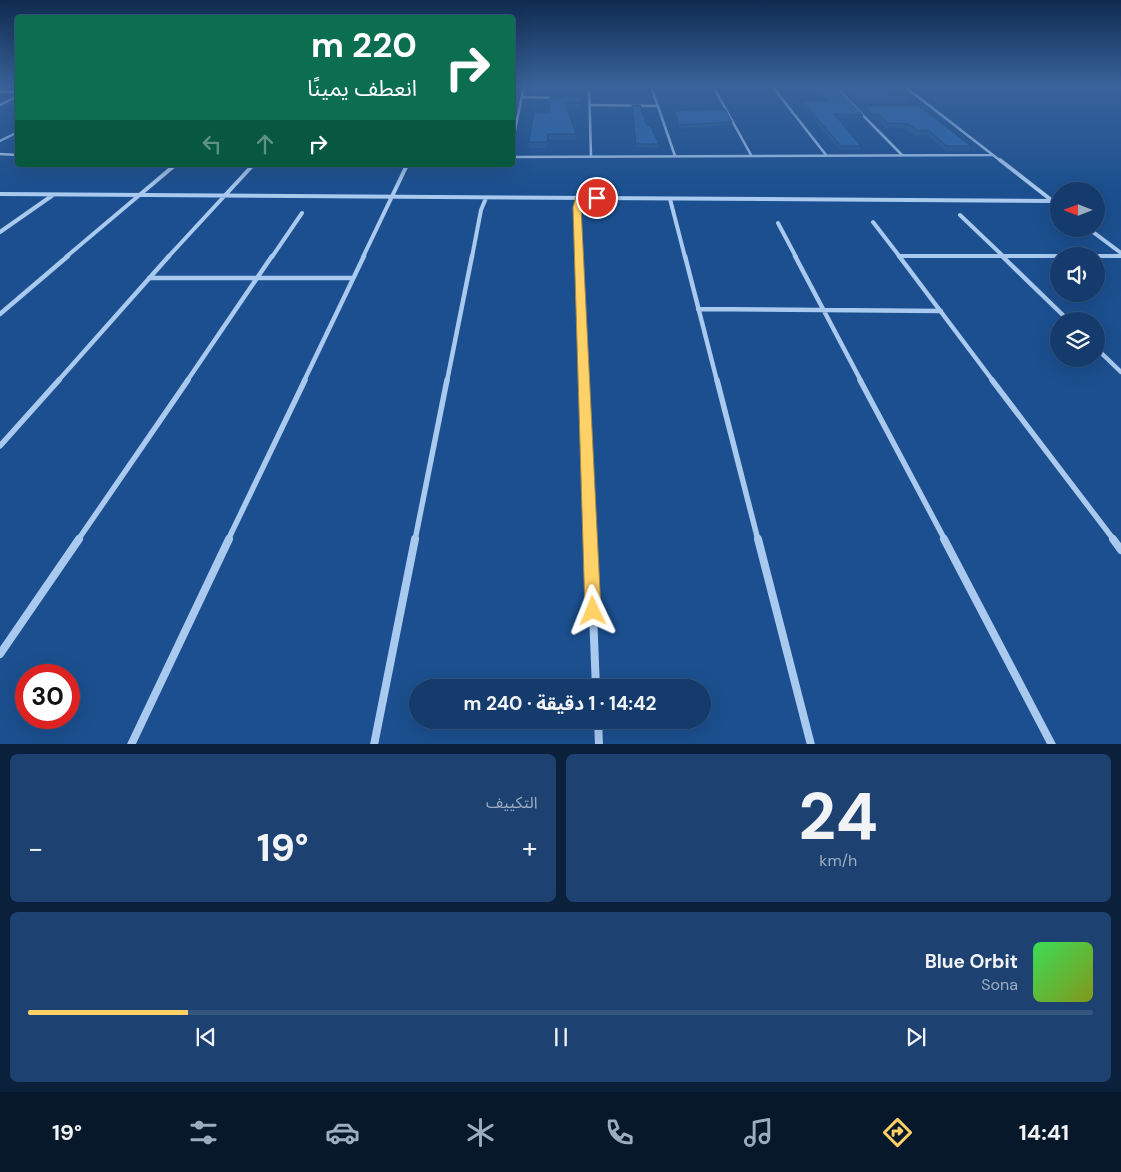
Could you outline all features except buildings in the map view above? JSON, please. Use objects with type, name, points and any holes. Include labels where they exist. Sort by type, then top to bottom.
[{"type":"street","points":[[591,121],[591,156]]},
{"type":"street","points":[[662,121],[675,156]]},
{"type":"street","points":[[733,121],[751,155]]},
{"type":"street","points":[[799,121],[826,155]]},
{"type":"street","points":[[869,121],[902,155]]},
{"type":"street","points":[[947,121],[1050,199]]},
{"type":"street","points":[[0,142],[15,134]]},
{"type":"street","points":[[0,154],[15,155]]},
{"type":"street","points":[[515,157],[992,155]]},
{"type":"street","points":[[0,314],[173,167]]},
{"type":"street","points":[[0,446],[149,278],[251,167]]},
{"type":"street","points":[[131,744],[405,167]]},
{"type":"street","points":[[0,194],[1050,201]]},
{"type":"street","points":[[0,232],[53,194]]},
{"type":"street","points":[[374,744],[482,210],[486,198]]},
{"type":"street","points":[[579,198],[577,207],[596,679]]},
{"type":"street","points":[[670,199],[811,744]]},
{"type":"street","points":[[0,654],[302,213]]},
{"type":"street","points":[[960,215],[1059,312]]},
{"type":"street","points":[[873,222],[1121,550]]},
{"type":"street","points":[[778,223],[1052,744]]},
{"type":"street","points":[[1101,238],[1121,254]]},
{"type":"street","points":[[899,256],[1121,254]]},
{"type":"street","points":[[149,278],[353,278]]},
{"type":"street","points":[[698,309],[941,311]]},
{"type":"street","points":[[1105,357],[1121,372]]},
{"type":"street","points":[[598,729],[599,744]]},
{"type":"route","points":[[593,611],[577,207],[579,198],[597,198]]}]
